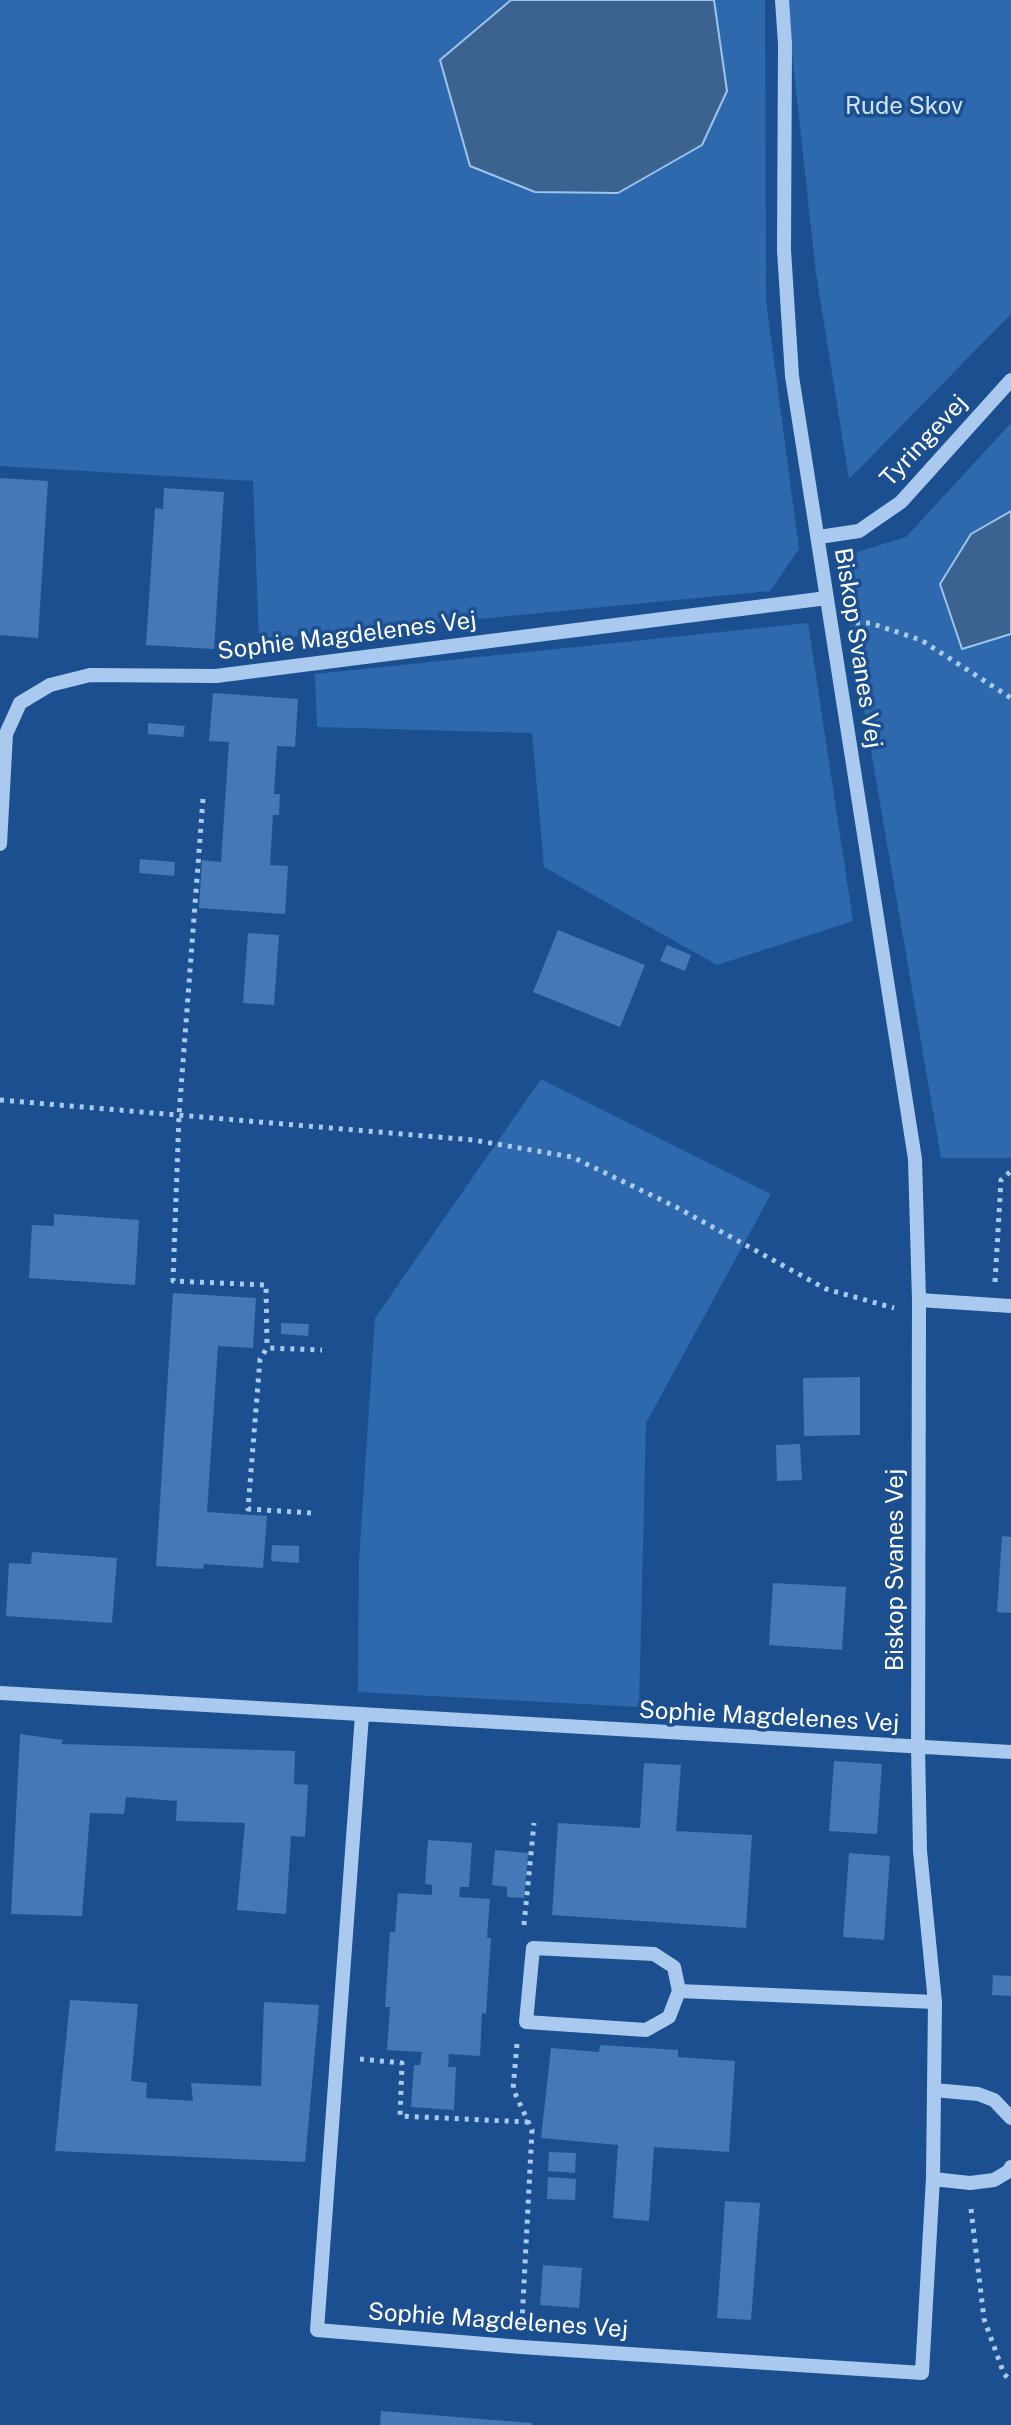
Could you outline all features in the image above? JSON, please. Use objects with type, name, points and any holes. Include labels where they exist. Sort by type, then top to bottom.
[{"type":"street","name":"Biskop Svanes Vej","points":[[782,0],[785,44],[784,250],[792,376],[915,1159],[919,1307],[918,1747]]},
{"type":"street","name":"Tyringevej","points":[[819,537],[859,531],[901,502],[1011,380]]},
{"type":"street","name":"Sophie Magdelenes Vej","points":[[0,844],[6,734],[20,703],[50,685],[90,675],[216,676],[827,598]]},
{"type":"street","points":[[919,1307],[1011,1306]]},
{"type":"street","name":"Sophie Magdelenes Vej","points":[[0,1693],[918,1747],[920,1851],[935,2002],[933,2179],[922,2373],[521,2347],[317,2330],[362,1715]]},
{"type":"street","points":[[918,1747],[1011,1752]]},
{"type":"street","points":[[533,1948],[654,1954],[674,1967],[679,1991],[669,2017],[646,2030],[526,2022],[533,1948]]},
{"type":"street","points":[[679,1991],[935,2002]]},
{"type":"street","points":[[934,2090],[986,2097],[994,2100],[1011,2118]]},
{"type":"street","points":[[933,2179],[970,2183],[994,2180],[1011,2167]]},
{"type":"path","points":[[831,624],[870,623],[921,640],[1011,698]]},
{"type":"path","points":[[203,799],[179,1115],[173,1281],[266,1285],[267,1348],[260,1359],[248,1509],[311,1513]]},
{"type":"path","points":[[0,1100],[473,1140],[572,1157],[676,1207],[826,1289],[919,1307]]},
{"type":"path","points":[[994,1305],[1001,1180],[1011,1171]]},
{"type":"path","points":[[267,1348],[322,1350]]},
{"type":"path","points":[[533,1948],[523,1938],[534,1823]]},
{"type":"path","points":[[521,2347],[532,2130],[513,2089],[518,2035],[526,2022]]},
{"type":"path","points":[[336,2057],[402,2063],[400,2116],[528,2122]]},
{"type":"path","points":[[971,2206],[984,2319],[1004,2374],[1011,2381]]},
{"type":"green space","points":[[0,0],[765,0],[766,300],[799,549],[770,591],[259,640],[253,481],[0,466]]},
{"type":"green space","name":"Rude Skov","points":[[786,0],[1011,0],[1011,314],[849,479],[816,273]]},
{"type":"green space","points":[[1011,423],[1011,1158],[941,1158],[838,558],[906,537]]},
{"type":"green space","points":[[808,623],[853,921],[717,965],[544,867],[532,733],[317,727],[315,674]]},
{"type":"green space","points":[[541,1079],[771,1194],[646,1423],[639,1707],[358,1692],[359,1560],[375,1318]]},
{"type":"shaded area","points":[[511,0],[714,0],[727,91],[702,145],[618,193],[535,192],[470,166],[440,60]]},
{"type":"shaded area","points":[[1011,511],[1011,634],[962,649],[940,584],[971,534]]},
{"type":"building","points":[[0,478],[48,481],[38,638],[0,635]]},
{"type":"building","points":[[164,488],[224,492],[214,649],[146,645],[155,508],[163,509]]},
{"type":"building","points":[[213,693],[298,699],[295,747],[277,746],[274,794],[280,794],[279,815],[273,815],[270,865],[288,866],[285,914],[199,908],[202,860],[221,862],[229,742],[209,741]]},
{"type":"building","points":[[148,723],[185,726],[183,737],[148,734]]},
{"type":"building","points":[[140,859],[175,862],[174,876],[139,873]]},
{"type":"building","points":[[558,930],[645,965],[620,1027],[533,992]]},
{"type":"building","points":[[248,933],[279,935],[274,1005],[243,1003]]},
{"type":"building","points":[[667,945],[691,955],[685,971],[660,961]]},
{"type":"building","points":[[54,1214],[139,1220],[135,1285],[29,1278],[32,1225],[54,1226]]},
{"type":"building","points":[[173,1293],[256,1298],[253,1348],[218,1346],[207,1512],[267,1516],[263,1568],[204,1564],[203,1569],[156,1566]]},
{"type":"building","points":[[281,1323],[309,1324],[308,1336],[281,1334]]},
{"type":"building","points":[[860,1377],[860,1435],[804,1436],[803,1378]]},
{"type":"building","points":[[800,1444],[802,1480],[777,1481],[776,1445]]},
{"type":"building","points":[[1002,1536],[1011,1537],[1011,1613],[997,1612]]},
{"type":"building","points":[[272,1545],[299,1546],[299,1563],[271,1561]]},
{"type":"building","points":[[32,1552],[117,1558],[112,1623],[6,1616],[9,1563],[31,1564]]},
{"type":"building","points":[[773,1583],[846,1587],[842,1650],[769,1645]]},
{"type":"building","points":[[20,1734],[63,1740],[61,1744],[295,1751],[294,1784],[308,1785],[305,1837],[291,1836],[286,1914],[237,1910],[245,1823],[176,1821],[177,1801],[126,1797],[124,1814],[90,1813],[82,1916],[11,1914]]},
{"type":"building","points":[[834,1761],[882,1764],[877,1834],[829,1831]]},
{"type":"building","points":[[644,1763],[681,1765],[676,1831],[752,1835],[746,1928],[552,1915],[558,1823],[640,1828]]},
{"type":"building","points":[[428,1840],[472,1843],[469,1887],[460,1887],[459,1897],[490,1899],[487,1938],[491,1938],[480,2056],[449,2054],[448,2067],[456,2067],[454,2110],[411,2107],[414,2065],[420,2065],[422,2052],[387,2050],[390,2007],[385,2007],[390,1932],[395,1932],[398,1893],[432,1895],[432,1885],[425,1884]]},
{"type":"building","points":[[495,1850],[528,1853],[524,1898],[507,1897],[507,1887],[492,1885]]},
{"type":"building","points":[[849,1853],[890,1856],[884,1940],[843,1937]]},
{"type":"building","points":[[993,1975],[1011,1976],[1011,1996],[992,1995]]},
{"type":"building","points":[[70,2000],[138,2004],[131,2081],[147,2083],[146,2098],[193,2101],[191,2083],[261,2086],[264,2002],[319,2005],[305,2162],[55,2151]]},
{"type":"building","points":[[600,2045],[678,2050],[678,2057],[735,2061],[729,2152],[654,2147],[649,2221],[613,2218],[618,2145],[541,2138],[551,2048],[599,2052]]},
{"type":"building","points":[[549,2152],[576,2153],[575,2173],[548,2171]]},
{"type":"building","points":[[548,2177],[576,2179],[575,2200],[547,2199]]},
{"type":"building","points":[[725,2201],[760,2203],[751,2320],[717,2318]]},
{"type":"building","points":[[543,2265],[582,2268],[579,2308],[540,2305]]},
{"type":"building","points":[[381,2411],[532,2423],[532,2425],[380,2425]]}]
